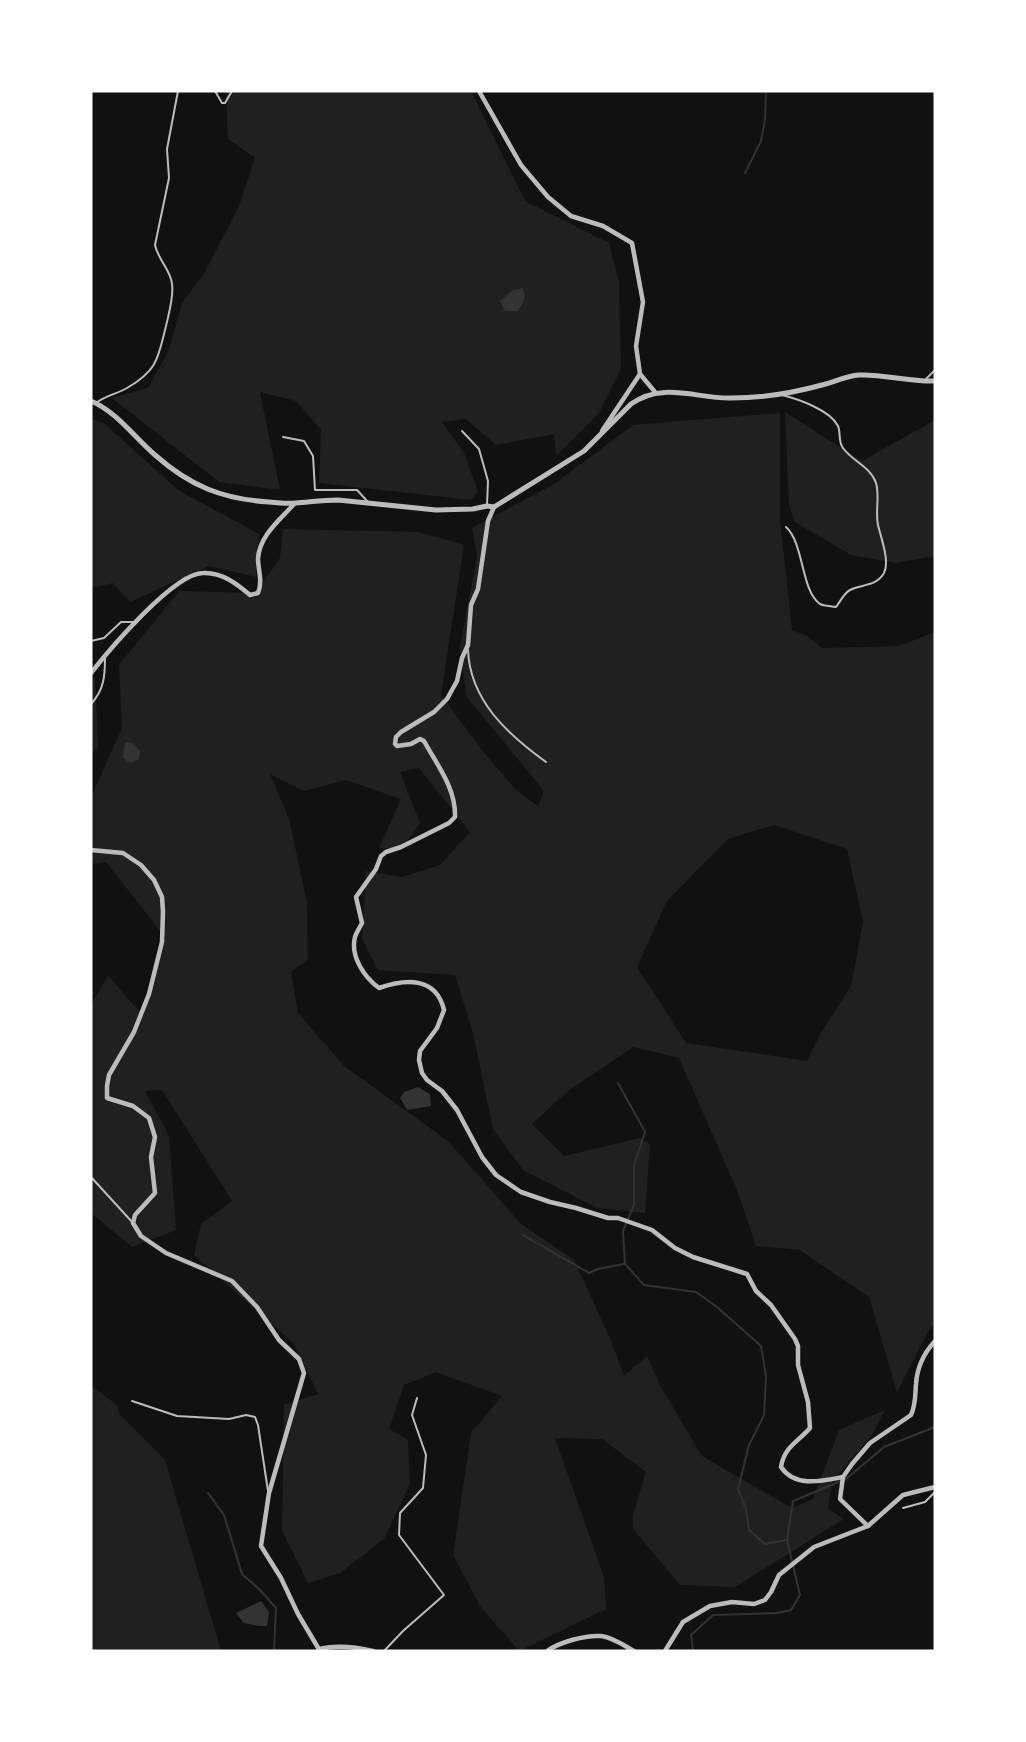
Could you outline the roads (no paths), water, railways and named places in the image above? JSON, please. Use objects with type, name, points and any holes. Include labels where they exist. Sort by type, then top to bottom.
[{"type":"street","points":[[479,91],[521,165],[548,197],[571,216],[603,226],[632,243],[643,302],[636,346],[640,374],[655,392]]},
{"type":"street","points":[[595,440],[640,374]]},
{"type":"street","points":[[94,402],[114,414],[140,443],[161,460],[209,491],[250,501],[294,504],[320,500],[449,510],[494,507],[584,451],[631,404],[639,398],[655,392],[694,393],[711,397],[731,398],[778,394],[860,375],[924,382],[935,381]]},
{"type":"street","points":[[91,673],[136,622],[180,581],[202,572],[220,575],[237,584],[250,595],[258,593],[261,586],[258,558],[263,539],[294,504]]},
{"type":"street","points":[[494,507],[486,534],[478,589],[470,605],[468,645],[462,658],[457,681],[446,700],[434,712],[401,732],[396,737],[395,744],[397,746],[411,744],[420,739],[424,741],[449,784],[455,807],[455,817],[449,823],[381,856],[376,868],[356,897],[362,924],[354,937],[355,958],[370,981],[379,988],[416,981],[430,988],[437,996],[444,1010],[437,1028],[420,1051],[419,1060],[422,1073],[427,1080],[442,1091],[457,1110],[482,1157],[496,1175],[521,1192],[608,1218],[618,1218],[652,1230],[675,1248],[693,1257],[747,1274],[756,1290],[785,1322],[796,1339],[798,1365],[808,1402],[810,1428],[801,1439],[791,1445],[782,1460],[781,1467],[786,1475],[814,1482],[843,1477]]},
{"type":"street","points":[[91,850],[123,853],[141,865],[154,880],[162,897],[162,942],[149,994],[134,1032],[109,1075],[107,1086],[108,1098],[133,1106],[149,1118],[155,1137],[150,1156],[155,1193],[135,1215],[133,1223],[142,1236],[166,1252],[232,1281],[257,1307],[280,1340],[299,1359],[304,1373],[269,1493],[261,1546],[281,1578],[298,1614],[320,1650],[328,1647],[356,1647],[373,1651]]},
{"type":"street","points":[[868,1526],[840,1499],[843,1477],[870,1443],[910,1414],[914,1408],[919,1366],[935,1341]]},
{"type":"street","points":[[666,1651],[683,1622],[710,1606],[732,1602],[754,1604],[765,1600],[771,1592],[778,1575],[814,1547],[868,1526],[902,1495],[935,1487]]},
{"type":"street","points":[[547,1651],[572,1640],[602,1636],[634,1651]]},
{"type":"lane","points":[[94,402],[128,388],[152,369],[158,361],[169,316],[173,285],[170,275],[157,253],[156,245],[168,178],[167,149],[178,91]]},
{"type":"lane","points":[[215,91],[222,103],[225,103],[232,91]]},
{"type":"lane","points":[[924,382],[935,370]]},
{"type":"lane","points":[[778,394],[798,399],[829,416],[839,429],[843,449],[862,464],[877,484],[876,510],[884,546],[886,566],[884,573],[867,586],[850,590],[836,607],[821,604],[813,595],[804,573],[794,533],[786,526]]},
{"type":"lane","points":[[462,431],[479,450],[488,481],[487,506]]},
{"type":"lane","points":[[283,437],[304,441],[314,456],[315,490],[357,490],[369,503]]},
{"type":"lane","points":[[91,641],[104,638],[121,622],[136,622]]},
{"type":"lane","points":[[468,645],[468,664],[473,681],[487,706],[506,730],[522,745],[546,762]]},
{"type":"lane","points":[[91,704],[99,696],[105,677],[105,656]]},
{"type":"lane","points":[[91,1177],[133,1223]]},
{"type":"lane","points":[[384,1651],[403,1630],[444,1596],[399,1535],[400,1513],[423,1488],[426,1455],[412,1416],[417,1398]]},
{"type":"lane","points":[[132,1402],[177,1416],[229,1419],[246,1415],[255,1417],[258,1425],[269,1493]]},
{"type":"lane","points":[[903,1508],[924,1502],[935,1492]]},
{"type":"waterway","points":[[745,173],[761,141],[765,120],[766,91]]},
{"type":"waterway","points":[[618,1083],[645,1132],[634,1165],[634,1205],[623,1231],[625,1264],[644,1285],[696,1292],[717,1307],[761,1346],[766,1376],[764,1415],[749,1445],[738,1489],[746,1509],[749,1530],[765,1544],[787,1540]]},
{"type":"waterway","points":[[523,1235],[589,1273],[598,1269],[624,1264]]},
{"type":"waterway","points":[[693,1651],[691,1635],[713,1615],[777,1613],[791,1610],[800,1595],[787,1540],[793,1501],[846,1479],[884,1447],[935,1427]]},
{"type":"waterway","points":[[208,1493],[224,1515],[242,1574],[276,1608],[274,1651]]}]
